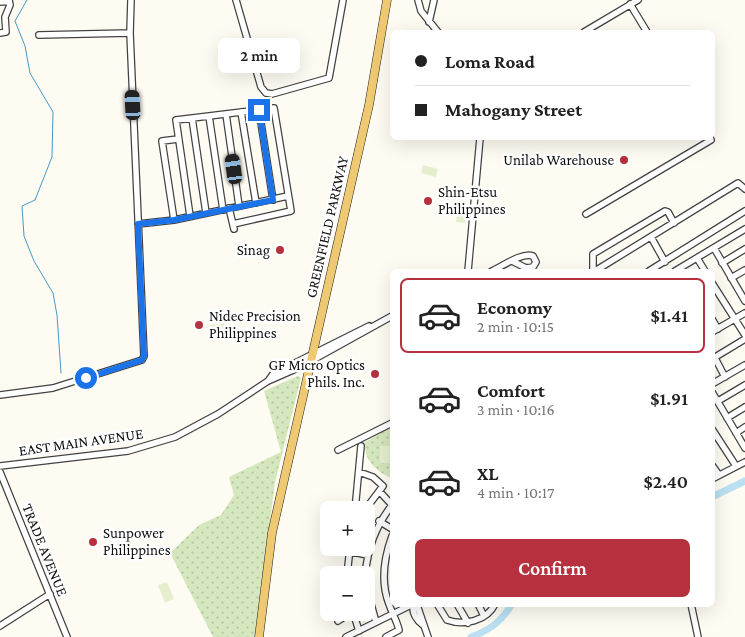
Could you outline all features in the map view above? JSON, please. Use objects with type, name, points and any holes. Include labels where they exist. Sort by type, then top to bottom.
[{"type":"main road","name":"GREENFIELD PARKWAY","points":[[259,637],[272,533],[368,105],[388,0]]},
{"type":"street","points":[[0,2],[9,0],[10,6],[3,18],[3,33]]},
{"type":"street","points":[[0,395],[53,388],[142,360],[144,356],[130,33],[131,0]]},
{"type":"street","points":[[236,0],[261,87],[266,93],[272,94],[329,78],[343,0]]},
{"type":"street","points":[[418,0],[420,9],[436,30]]},
{"type":"street","points":[[429,22],[434,0]]},
{"type":"street","points":[[587,30],[638,0]]},
{"type":"street","points":[[630,4],[646,30]]},
{"type":"street","points":[[39,35],[130,33]]},
{"type":"street","points":[[190,216],[176,120],[274,108],[291,211],[233,227],[226,209],[209,116]]},
{"type":"street","points":[[259,110],[273,200]]},
{"type":"street","points":[[241,112],[256,203]]},
{"type":"street","points":[[226,114],[239,206]]},
{"type":"street","points":[[192,118],[206,213]]},
{"type":"street","points":[[174,220],[162,141],[178,139]]},
{"type":"street","points":[[468,269],[480,140]]},
{"type":"street","points":[[586,214],[711,140]]},
{"type":"street","points":[[597,269],[738,183],[745,189]]},
{"type":"street","points":[[138,224],[174,220],[288,196]]},
{"type":"street","points":[[594,269],[593,254],[665,211],[668,212],[674,223]]},
{"type":"street","points":[[653,269],[745,211]]},
{"type":"street","points":[[683,269],[697,258],[745,229]]},
{"type":"street","points":[[651,236],[665,262]]},
{"type":"street","points":[[714,248],[731,278],[743,293],[745,301]]},
{"type":"street","points":[[722,263],[745,250]]},
{"type":"street","points":[[697,258],[705,269]]},
{"type":"street","points":[[496,269],[512,261]]},
{"type":"street","points":[[731,278],[745,270]]},
{"type":"street","points":[[715,288],[745,335]]},
{"type":"street","points":[[715,331],[745,313]]},
{"type":"street","name":"EAST MAIN AVENUE","points":[[0,466],[74,458],[147,446],[179,434],[218,414],[268,380],[273,374],[312,358],[356,331],[390,317]]},
{"type":"street","points":[[715,358],[745,339]]},
{"type":"street","points":[[715,361],[725,377]]},
{"type":"street","points":[[715,382],[745,365]]},
{"type":"street","points":[[718,401],[745,385]]},
{"type":"street","points":[[715,396],[745,448]]},
{"type":"street","points":[[727,418],[745,407]]},
{"type":"street","points":[[338,450],[390,424]]},
{"type":"street","points":[[736,433],[745,427]]},
{"type":"street","points":[[715,433],[736,466]]},
{"type":"street","points":[[356,501],[361,446]]},
{"type":"street","points":[[715,477],[745,462]]},
{"type":"street","points":[[715,469],[719,475]]},
{"type":"street","name":"TRADE AVENUE","points":[[0,472],[67,637]]},
{"type":"street","points":[[359,472],[373,477],[382,484],[380,492],[372,501]]},
{"type":"street","points":[[380,492],[390,502]]},
{"type":"street","points":[[375,534],[380,521],[390,507]]},
{"type":"street","points":[[380,521],[390,528]]},
{"type":"street","points":[[390,541],[386,552],[384,578],[390,605]]},
{"type":"street","points":[[0,626],[50,594]]},
{"type":"street","points":[[386,637],[398,631],[399,628],[391,607]]},
{"type":"street","points":[[346,637],[407,607]]},
{"type":"street","points":[[414,607],[415,616],[428,637]]},
{"type":"street","points":[[439,607],[448,620],[468,623],[484,616],[494,607]]},
{"type":"street","points":[[459,607],[468,623]]},
{"type":"street","points":[[480,607],[484,616]]},
{"type":"street","points":[[692,607],[698,637]]},
{"type":"street","points":[[356,621],[359,631]]},
{"type":"green space","points":[[423,165],[438,169],[436,177],[421,173]]},
{"type":"green space","points":[[458,208],[466,209],[465,223],[456,222]]},
{"type":"green space","points":[[224,322],[225,331],[209,334],[207,326]]},
{"type":"green space","points":[[298,376],[301,378],[275,482],[255,637],[213,637],[170,553],[199,525],[221,515],[234,495],[229,477],[281,452],[264,391]]},
{"type":"green space","points":[[390,427],[390,477],[376,469],[369,460],[366,454],[365,442]]},
{"type":"green space","points":[[380,446],[390,446],[390,463],[380,463]]},
{"type":"green space","points":[[167,582],[174,599],[165,603],[158,585]]},
{"type":"waterway","points":[[27,0],[15,21],[25,46],[30,73],[53,112],[52,157],[35,200],[22,206],[24,236],[34,261],[53,293],[57,315],[61,373]]},
{"type":"waterway","points":[[715,496],[745,481]]},
{"type":"waterway","points":[[471,637],[494,625],[510,607]]},
{"type":"place","name":"Unilab Warehouse","points":[[624,160]]},
{"type":"place","name":"Shin-Etsu Philippines","points":[[428,201]]},
{"type":"place","name":"Sinag","points":[[280,250]]},
{"type":"place","name":"Nidec Precision Philippines","points":[[199,325]]},
{"type":"place","name":"GF Micro Optics Phils. Inc.","points":[[375,374]]},
{"type":"place","name":"Sunpower Philippines","points":[[93,542]]},
{"type":"route","points":[[86,378],[142,360],[144,356],[138,224],[174,220],[273,200],[259,110]]}]
